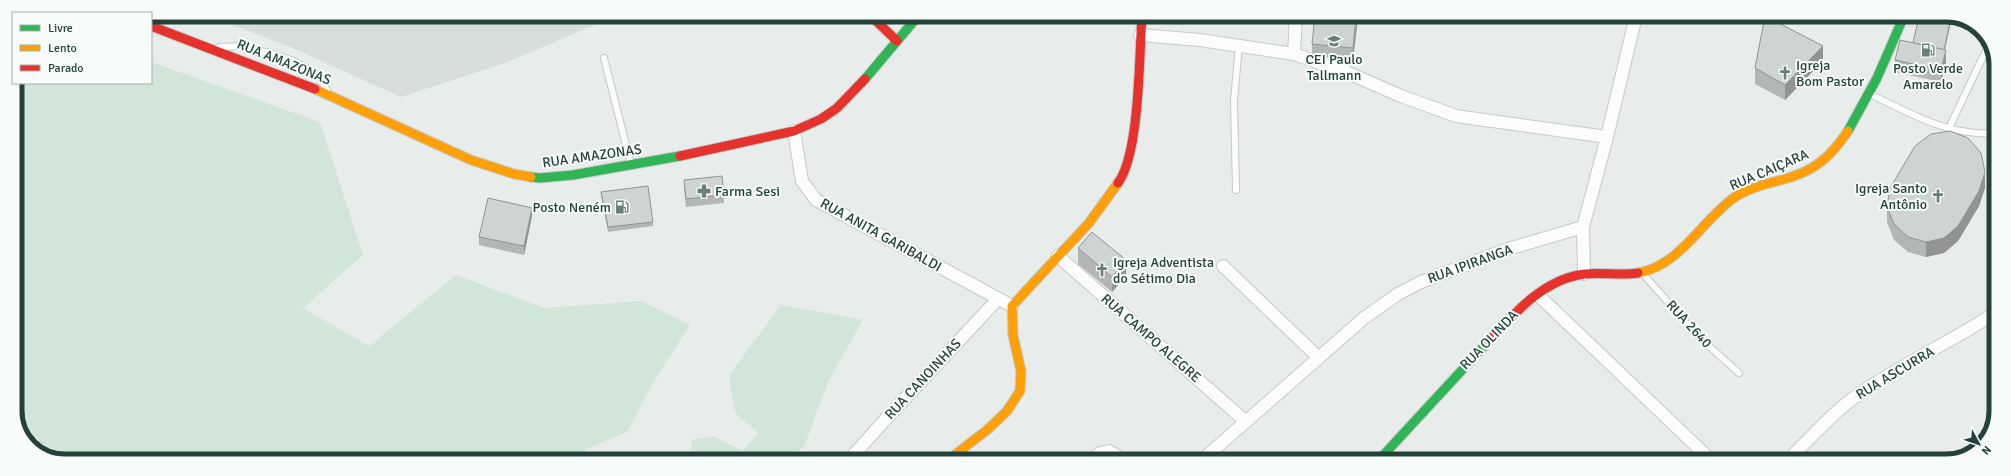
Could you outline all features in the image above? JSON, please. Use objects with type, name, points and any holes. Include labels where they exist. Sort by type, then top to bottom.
[{"type":"street","points":[[877,22],[897,41]]},
{"type":"street","name":"RUA AMAZONAS","points":[[152,26],[330,95],[471,160],[514,174],[540,178],[573,175],[631,166],[700,153],[794,131],[821,119],[837,108],[855,91],[914,22]]},
{"type":"street","points":[[955,454],[1007,411],[1020,391],[1021,371],[1013,335],[1012,306],[1089,223],[1120,181],[1129,159],[1134,136],[1141,22]]},
{"type":"street","points":[[1294,54],[1296,22]]},
{"type":"street","points":[[1584,274],[1583,227],[1607,138],[1635,22]]},
{"type":"street","name":"RUA CAIÇARA","points":[[1584,274],[1610,275],[1642,273],[1653,269],[1673,255],[1714,213],[1736,195],[1759,186],[1811,170],[1829,156],[1847,134],[1870,94],[1901,22]]},
{"type":"street","points":[[1140,35],[1239,45],[1294,54],[1346,72],[1401,96],[1456,116],[1607,138]]},
{"type":"street","name":"RUA ANITA GARIBALDI","points":[[794,131],[802,181],[816,200],[1012,306]]},
{"type":"street","name":"RUA IPIRANGA","points":[[1212,454],[1245,421],[1379,306],[1421,282],[1508,249],[1583,227]]},
{"type":"street","name":"RUA CAMPO ALEGRE","points":[[1058,256],[1245,421]]},
{"type":"street","points":[[1223,266],[1319,358]]},
{"type":"street","name":"RUA OLINDA","points":[[1384,454],[1514,313],[1538,294],[1555,284],[1584,274]]},
{"type":"street","points":[[1538,294],[1705,454]]},
{"type":"street","name":"RUA CANOINHAS","points":[[854,454],[884,420],[998,299]]},
{"type":"street","name":"RUA ASCURRA","points":[[1797,452],[1818,428],[1857,395],[1989,316]]},
{"type":"street","points":[[1099,454],[1109,451],[1114,454]]},
{"type":"lane","points":[[1236,190],[1234,101],[1239,45]]},
{"type":"lane","points":[[207,48],[240,46],[270,53],[294,61],[318,74],[330,95]]},
{"type":"lane","points":[[1949,128],[1986,50]]},
{"type":"lane","points":[[604,58],[631,166]]},
{"type":"lane","points":[[1870,94],[1928,123],[1980,134],[1989,133]]},
{"type":"lane","name":"RUA 2640","points":[[1642,273],[1700,338],[1739,372]]},
{"type":"shaded area","points":[[226,22],[602,22],[505,63],[401,97],[295,49]]},
{"type":"green space","points":[[152,62],[320,122],[363,255],[303,308],[369,346],[456,275],[544,308],[641,301],[690,325],[653,383],[627,432],[586,449],[587,454],[65,454],[49,451],[39,445],[25,427],[22,414],[22,84],[152,84]]},
{"type":"green space","points":[[781,305],[863,320],[828,382],[804,447],[793,454],[690,454],[692,440],[713,436],[743,451],[758,433],[735,413],[729,375]]},
{"type":"building","name":"CEI Paulo Tallmann","points":[[1314,22],[1355,22],[1353,48],[1312,44]]},
{"type":"building","name":"Igreja Bom Pastor","points":[[1764,22],[1777,22],[1823,46],[1785,85],[1755,68]]},
{"type":"building","points":[[1918,22],[1950,22],[1944,50],[1913,43]]},
{"type":"building","points":[[1900,40],[1946,50],[1941,70],[1895,60]]},
{"type":"building","name":"Igreja Santo Antônio","points":[[1950,131],[1968,138],[1981,153],[1985,172],[1979,191],[1958,226],[1944,238],[1926,242],[1908,237],[1894,224],[1887,207],[1890,188],[1915,146],[1931,134]]},
{"type":"building","points":[[722,176],[724,195],[686,199],[684,180]]},
{"type":"building","points":[[648,186],[653,222],[608,227],[601,192]]},
{"type":"building","points":[[488,198],[532,208],[524,246],[479,237]]},
{"type":"building","points":[[1092,232],[1126,260],[1112,277],[1078,248]]},
{"type":"traffic: fast","points":[[865,79],[913,22]]},
{"type":"traffic: fast","points":[[1848,131],[1877,78],[1901,22]]},
{"type":"traffic: fast","points":[[531,177],[540,178],[573,175],[680,156]]},
{"type":"traffic: fast","points":[[1384,454],[1488,342]]},
{"type":"traffic: slow","points":[[315,89],[471,160],[514,174],[531,177]]},
{"type":"traffic: slow","points":[[1638,273],[1653,269],[1678,252],[1735,197],[1757,187],[1802,173],[1819,163],[1827,157],[1848,131]]},
{"type":"traffic: slow","points":[[956,454],[987,430],[1007,411],[1020,391],[1021,371],[1013,335],[1012,306],[1089,223],[1118,183]]},
{"type":"traffic: jam","points":[[877,22],[897,41]]},
{"type":"traffic: jam","points":[[1118,183],[1125,169],[1131,150],[1137,103],[1142,22]]},
{"type":"traffic: jam","points":[[152,26],[315,89]]},
{"type":"traffic: jam","points":[[680,156],[794,131],[821,119],[837,108],[865,79]]},
{"type":"traffic: jam","points":[[1488,342],[1519,309],[1543,290],[1556,282],[1585,274],[1638,273]]},
{"type":"place","name":"CEI Paulo Tallmann","points":[[1334,41]]},
{"type":"place","name":"Posto Verde Amarelo","points":[[1928,50]]},
{"type":"place","name":"Igreja Bom Pastor","points":[[1785,73]]},
{"type":"place","name":"Farma Sesi","points":[[704,191]]},
{"type":"place","name":"Igreja Santo Antônio","points":[[1938,196]]},
{"type":"place","name":"Posto Neném","points":[[622,207]]},
{"type":"place","name":"Igreja Adventista do Sétimo Dia","points":[[1102,270]]}]
